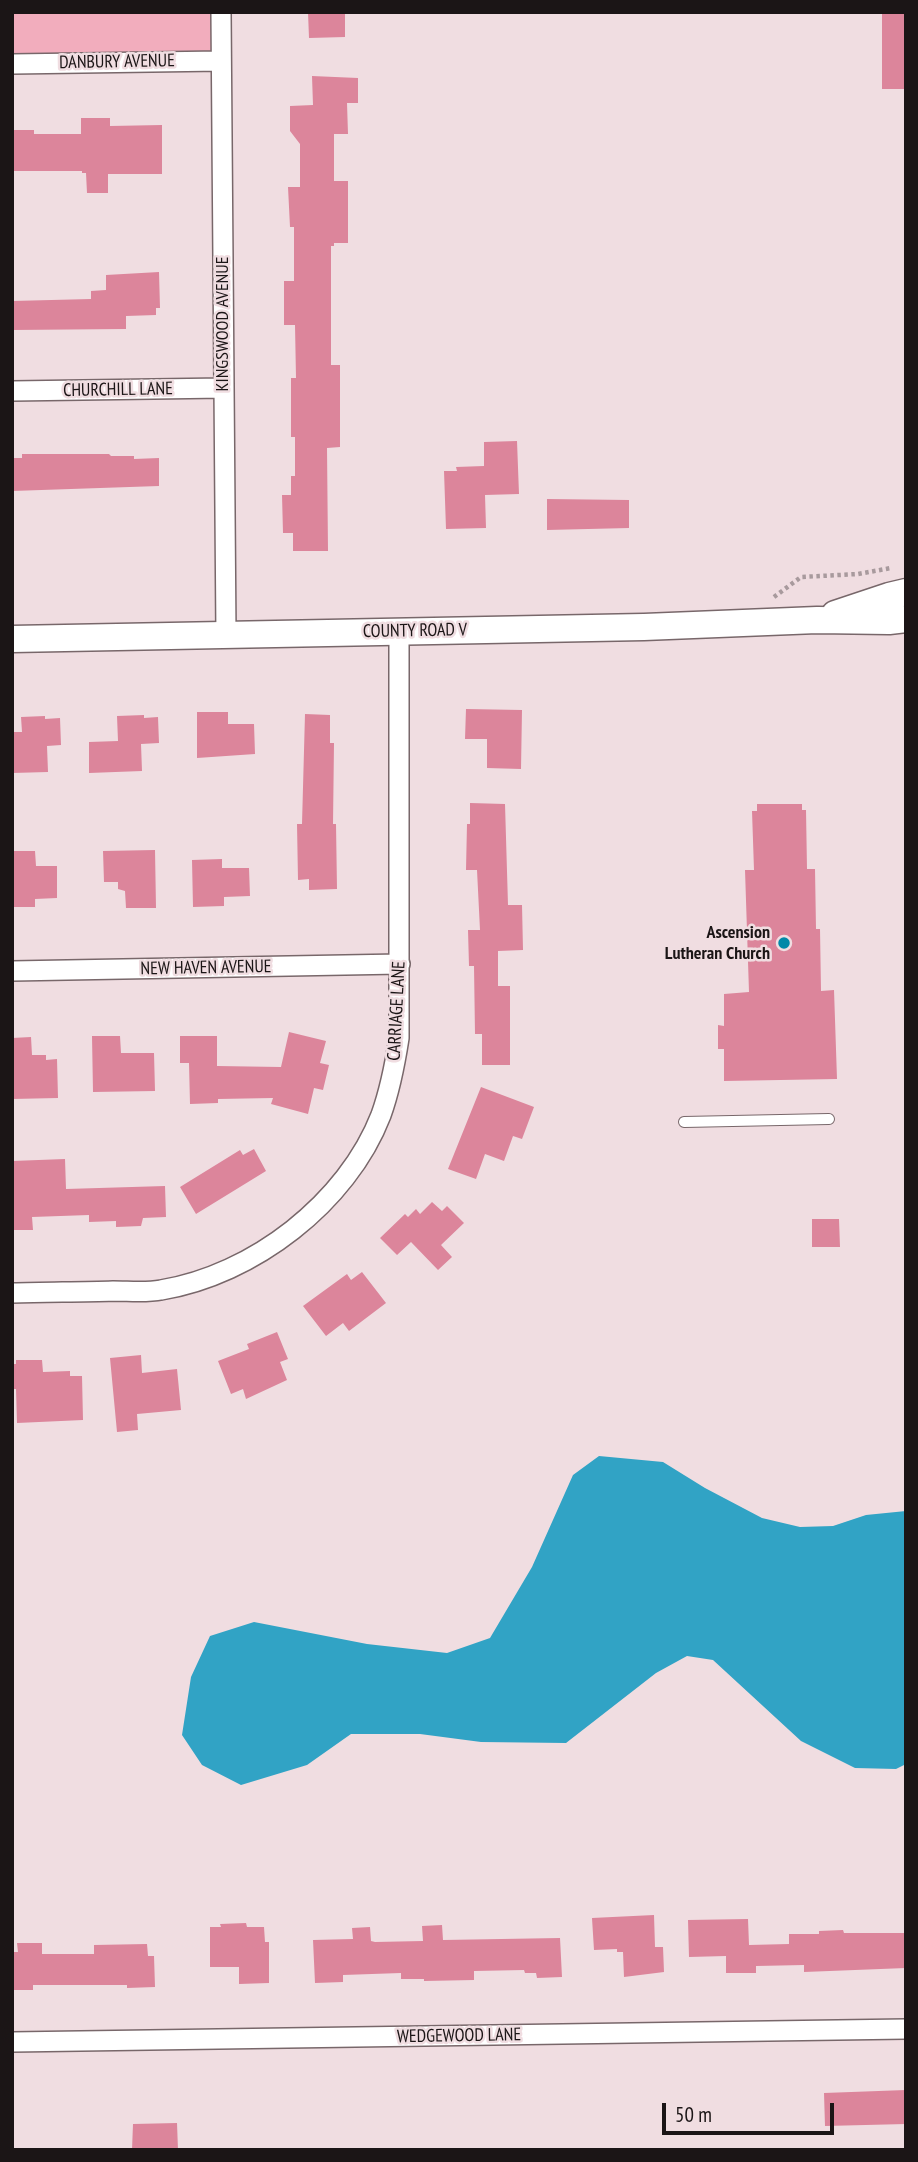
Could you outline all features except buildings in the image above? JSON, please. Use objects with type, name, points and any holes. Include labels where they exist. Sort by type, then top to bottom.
[{"type":"main road","name":"COUNTY ROAD V","points":[[817,620],[906,592]]},
{"type":"main road","name":"COUNTY ROAD V","points":[[12,639],[906,619]]},
{"type":"street","name":"KINGSWOOD AVENUE","points":[[221,12],[226,635]]},
{"type":"street","name":"DANBURY AVENUE","points":[[12,64],[221,61]]},
{"type":"street","name":"CHURCHILL LANE","points":[[12,391],[224,388]]},
{"type":"street","name":"CARRIAGE LANE","points":[[12,1293],[158,1291],[213,1277],[240,1265],[291,1232],[341,1181],[362,1151],[380,1117],[394,1074],[399,1038],[399,632]]},
{"type":"street","name":"NEW HAVEN AVENUE","points":[[12,971],[400,964]]},
{"type":"street","name":"WEDGEWOOD LANE","points":[[12,2042],[906,2029]]},
{"type":"lane","points":[[684,1122],[829,1119]]},
{"type":"path","points":[[801,578],[858,574],[894,568]]},
{"type":"shaded area","points":[[12,12],[221,12],[221,61],[12,64]]},
{"type":"water","points":[[599,1456],[663,1462],[762,1518],[800,1527],[833,1526],[866,1515],[906,1511],[906,1764],[896,1769],[855,1768],[801,1741],[713,1660],[687,1656],[656,1673],[566,1743],[481,1742],[420,1734],[351,1734],[307,1765],[241,1785],[202,1765],[182,1735],[191,1677],[210,1636],[254,1622],[367,1644],[447,1653],[490,1638],[532,1567],[573,1475]]},
{"type":"place","name":"Ascension Lutheran Church","points":[[784,943]]}]
